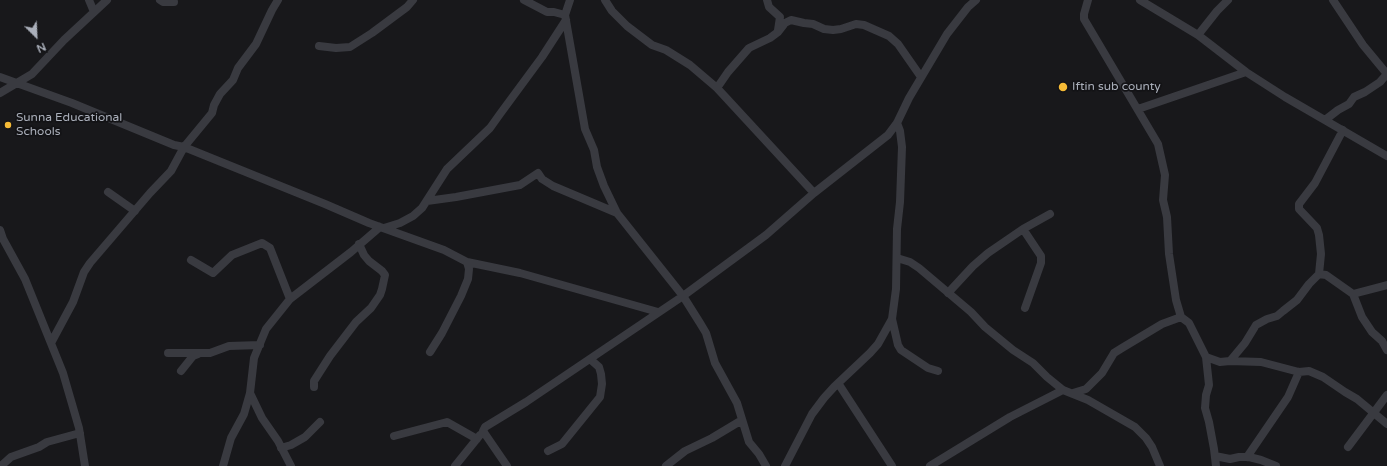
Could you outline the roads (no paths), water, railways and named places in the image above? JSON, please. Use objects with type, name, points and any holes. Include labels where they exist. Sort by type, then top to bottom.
[{"type":"street","points":[[88,0],[94,12]]},
{"type":"street","points":[[0,93],[18,83],[36,70],[64,40],[107,0]]},
{"type":"street","points":[[160,0],[163,2],[174,2]]},
{"type":"street","points":[[51,343],[73,302],[84,272],[90,263],[171,171],[184,147],[212,113],[214,105],[220,94],[233,80],[238,68],[256,44],[278,0]]},
{"type":"street","points":[[319,46],[336,48],[350,47],[407,7],[413,0]]},
{"type":"street","points":[[524,0],[546,12],[554,12],[566,18]]},
{"type":"street","points":[[223,466],[231,438],[244,414],[250,393],[254,358],[266,329],[290,299],[351,252],[359,244],[382,228],[400,223],[413,216],[422,208],[447,169],[490,128],[542,57],[566,18],[570,0]]},
{"type":"street","points":[[605,0],[612,11],[627,26],[652,44],[666,50],[690,65],[717,88],[814,193]]},
{"type":"street","points":[[767,0],[769,7],[780,17],[778,32]]},
{"type":"street","points":[[455,466],[485,427],[526,402],[683,296],[766,234],[814,193],[871,150],[888,135],[897,123],[909,98],[947,34],[968,7],[976,0]]},
{"type":"street","points":[[1088,0],[1084,19],[1158,144],[1165,175],[1163,200],[1168,217],[1169,254],[1176,300],[1181,317],[1189,323],[1206,357],[1209,385],[1206,395],[1205,408],[1210,422],[1216,466]]},
{"type":"street","points":[[1140,0],[1198,35],[1246,72],[1285,97],[1387,156]]},
{"type":"street","points":[[1198,35],[1228,0]]},
{"type":"street","points":[[1325,120],[1338,110],[1350,104],[1354,97],[1380,82],[1387,74],[1356,35],[1333,0]]},
{"type":"street","points":[[566,18],[585,129],[594,150],[597,167],[617,212],[683,296],[706,333],[715,363],[736,403],[749,442],[759,454],[766,466]]},
{"type":"street","points":[[717,88],[728,72],[749,48],[770,38],[778,32],[784,23],[791,20],[813,24],[824,29],[834,30],[856,24],[864,25],[884,34],[898,44],[921,78]]},
{"type":"street","points":[[1138,109],[1246,72]]},
{"type":"street","points":[[0,77],[174,145],[184,147],[382,228],[444,250],[467,262],[520,273],[658,312]]},
{"type":"street","points":[[897,123],[900,131],[902,147],[900,202],[897,228],[896,289],[892,319],[898,345],[901,350],[928,368],[938,371]]},
{"type":"street","points":[[1230,361],[1245,343],[1256,325],[1277,316],[1297,300],[1309,284],[1320,274],[1322,254],[1317,228],[1299,209],[1299,204],[1315,183],[1343,130]]},
{"type":"street","points":[[427,201],[456,198],[520,185],[538,173],[542,179],[553,186],[617,212]]},
{"type":"street","points":[[108,192],[135,211]]},
{"type":"street","points":[[948,293],[973,266],[1023,229],[1050,214]]},
{"type":"street","points":[[1023,229],[1041,256],[1041,264],[1025,308]]},
{"type":"street","points":[[0,230],[3,239],[26,279],[63,373],[80,434],[85,466]]},
{"type":"street","points":[[191,260],[213,273],[232,255],[262,243],[270,248],[290,299]]},
{"type":"street","points":[[314,387],[314,381],[330,356],[356,322],[372,308],[382,289],[385,275],[369,261],[364,255],[359,244]]},
{"type":"street","points":[[897,258],[910,262],[919,268],[971,312],[985,327],[1013,350],[1033,363],[1063,390],[1088,400],[1135,427],[1146,438],[1152,447],[1160,466]]},
{"type":"street","points":[[430,352],[442,333],[468,279],[469,269],[467,262]]},
{"type":"street","points":[[1320,274],[1326,275],[1353,294],[1362,317],[1372,332],[1382,341],[1387,350]]},
{"type":"street","points":[[1353,294],[1387,285]]},
{"type":"street","points":[[1074,394],[1086,389],[1102,373],[1114,353],[1162,324],[1181,317]]},
{"type":"street","points":[[785,466],[812,414],[838,383],[878,344],[892,319]]},
{"type":"street","points":[[168,353],[210,353],[229,346],[260,344]]},
{"type":"street","points":[[181,371],[193,356],[198,354]]},
{"type":"street","points":[[1206,357],[1220,362],[1261,362],[1299,372],[1309,371],[1323,377],[1357,399],[1387,424]]},
{"type":"street","points":[[548,451],[562,444],[600,397],[602,384],[601,374],[599,367],[590,359]]},
{"type":"street","points":[[1247,457],[1288,397],[1299,372]]},
{"type":"street","points":[[838,383],[892,466]]},
{"type":"street","points":[[930,466],[1010,417],[1063,390]]},
{"type":"street","points":[[250,393],[262,418],[291,466]]},
{"type":"street","points":[[1348,447],[1387,395]]},
{"type":"street","points":[[666,466],[685,451],[712,438],[742,420]]},
{"type":"street","points":[[281,448],[291,445],[306,437],[320,422]]},
{"type":"street","points":[[394,436],[447,422],[477,439]]},
{"type":"street","points":[[483,431],[507,466]]},
{"type":"street","points":[[1,466],[11,457],[39,447],[47,442],[80,434]]},
{"type":"street","points":[[1215,456],[1230,460],[1239,457],[1247,457],[1261,460],[1276,466]]},
{"type":"place","name":"Iftin sub county","points":[[1063,87]]},
{"type":"place","name":"Sunna Educational Schools","points":[[8,125]]}]
